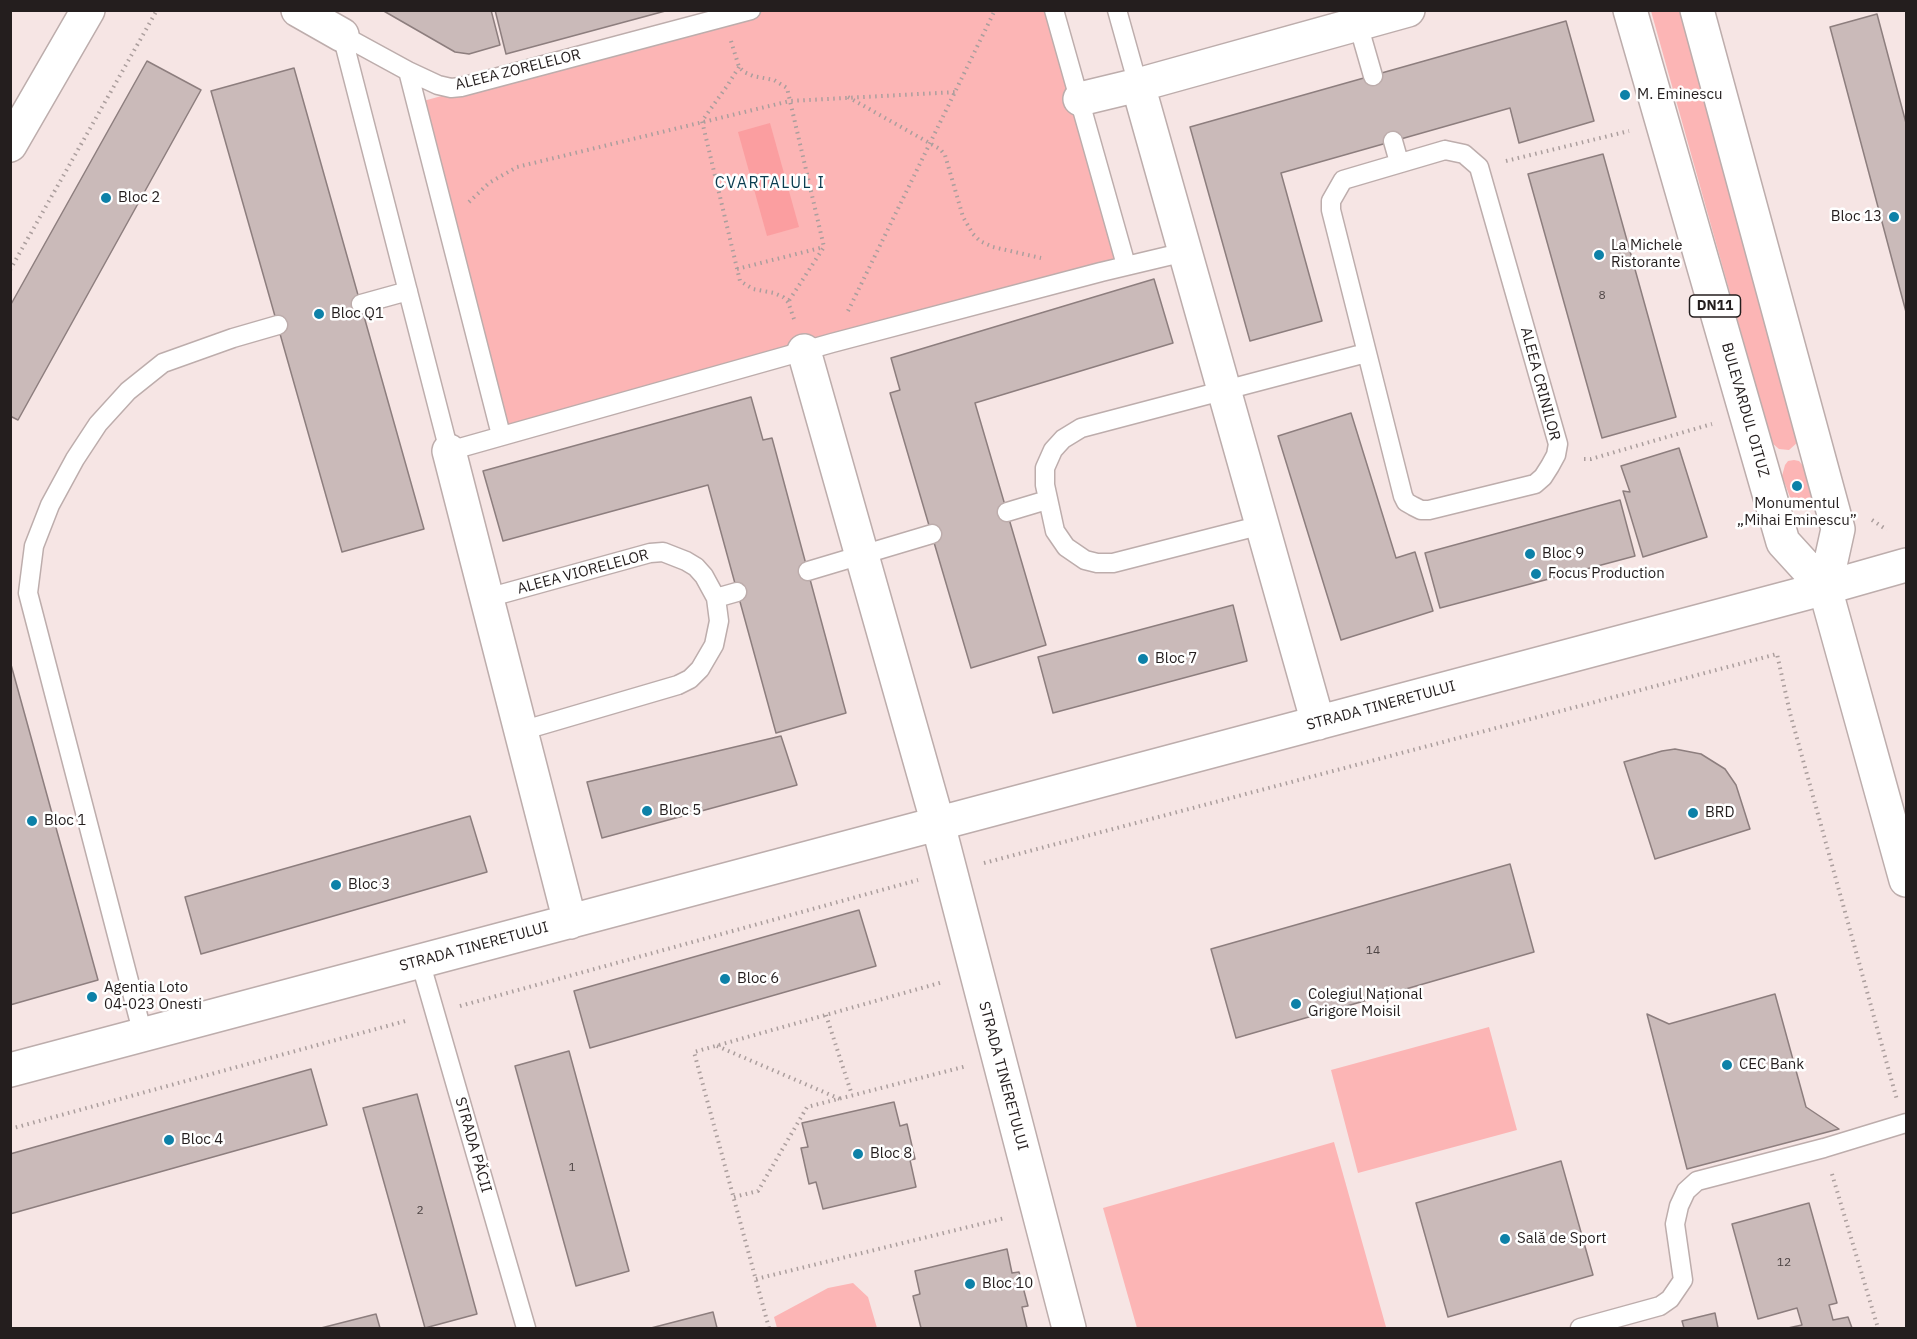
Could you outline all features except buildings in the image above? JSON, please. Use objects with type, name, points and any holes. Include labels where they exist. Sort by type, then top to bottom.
[{"type":"street","points":[[10,146],[88,10]]},
{"type":"street","name":"ALEEA ZORELELOR","points":[[298,10],[342,36]]},
{"type":"street","points":[[1080,99],[1137,85],[1356,17],[1408,10]]},
{"type":"street","name":"BULEVARDUL OITUZ","points":[[1630,10],[1783,542],[1825,588],[1906,880]]},
{"type":"street","name":"BULEVARDUL OITUZ","points":[[1697,10],[1838,529],[1825,588]]},
{"type":"street","points":[[1137,85],[1318,723]]},
{"type":"street","points":[[818,347],[862,555],[938,824]]},
{"type":"street","points":[[449,451],[570,922]]},
{"type":"street","name":"STRADA TINERETULUI","points":[[10,1070],[1906,565]]},
{"type":"street","name":"STRADA TINERETULUI","points":[[938,824],[1069,1329]]},
{"type":"lane","name":"ALEEA ZORELELOR","points":[[342,36],[408,71],[438,85],[451,88],[723,14],[751,10]]},
{"type":"lane","points":[[1054,10],[1126,265]]},
{"type":"lane","points":[[1117,10],[1137,85]]},
{"type":"lane","points":[[1356,17],[1373,75]]},
{"type":"lane","points":[[342,36],[449,451],[818,347],[1126,265],[1185,252]]},
{"type":"lane","points":[[408,71],[501,435]]},
{"type":"lane","points":[[1393,141],[1399,162]]},
{"type":"lane","name":"ALEEA CRINILOR","points":[[1445,150],[1464,154],[1479,167],[1558,444],[1544,477],[1534,484],[1421,510],[1403,496],[1330,210],[1331,201],[1343,180],[1445,150]]},
{"type":"lane","points":[[361,304],[408,291]]},
{"type":"lane","points":[[143,1035],[28,593],[34,546],[50,505],[75,459],[98,424],[128,391],[163,363],[278,325]]},
{"type":"lane","points":[[1262,525],[1113,563],[1084,560],[1066,547],[1055,531],[1044,485],[1045,468],[1053,450],[1063,439],[1081,428],[1366,353]]},
{"type":"lane","points":[[1007,512],[1047,500]]},
{"type":"lane","points":[[808,571],[932,534]]},
{"type":"lane","name":"ALEEA VIORELELOR","points":[[487,598],[644,555],[663,552],[696,567],[704,576],[716,598],[719,621],[714,645],[709,658],[690,678],[678,685],[521,731]]},
{"type":"lane","points":[[716,598],[737,592]]},
{"type":"lane","name":"STRADA PĂCII","points":[[420,962],[526,1329]]},
{"type":"lane","points":[[1580,1329],[1660,1306],[1670,1299],[1683,1280],[1676,1224],[1679,1206],[1686,1191],[1697,1181],[1905,1124]]},
{"type":"path","points":[[10,270],[157,10]]},
{"type":"path","points":[[739,67],[702,121],[740,281],[745,286],[774,293],[788,302],[818,347],[930,143],[995,10]]},
{"type":"path","points":[[723,14],[739,67],[753,76],[774,80],[786,88],[824,247],[788,302]]},
{"type":"path","points":[[447,222],[489,183],[517,166],[790,101],[846,96],[956,92]]},
{"type":"path","points":[[846,96],[930,143],[945,155],[963,217],[980,241],[993,247],[1047,260]]},
{"type":"path","points":[[1479,167],[1634,129]]},
{"type":"path","points":[[737,269],[824,247]]},
{"type":"path","points":[[1553,459],[1591,459],[1715,423]]},
{"type":"path","points":[[10,1129],[949,872],[1777,654],[1790,713],[1905,1124]]},
{"type":"path","points":[[768,1329],[694,1052],[975,973]]},
{"type":"path","points":[[826,1015],[852,1095]]},
{"type":"path","points":[[717,1046],[840,1099]]},
{"type":"path","points":[[734,1197],[758,1191],[807,1107],[998,1058]]},
{"type":"path","points":[[1824,1148],[1878,1329]]},
{"type":"path","points":[[756,1279],[1038,1210]]},
{"type":"shaded area","points":[[751,11],[1053,11],[1126,265],[501,435],[416,103]]},
{"type":"shaded area","points":[[1651,11],[1680,11],[1800,434],[1798,442],[1789,450],[1779,449],[1772,443]]},
{"type":"shaded area","points":[[770,123],[799,227],[767,236],[738,132]]},
{"type":"shaded area","points":[[1788,461],[1799,461],[1806,469],[1814,496],[1813,503],[1806,508],[1793,505],[1782,476]]},
{"type":"shaded area","points":[[1489,1027],[1517,1130],[1358,1173],[1331,1070]]},
{"type":"shaded area","points":[[1334,1142],[1386,1327],[1137,1328],[1103,1208]]},
{"type":"shaded area","points":[[853,1283],[868,1297],[877,1328],[777,1328],[774,1317],[828,1288]]},
{"type":"place","name":"M. Eminescu","points":[[1625,95]]},
{"type":"place","name":"Bloc 2","points":[[106,198]]},
{"type":"place","name":"Bloc 13","points":[[1894,217]]},
{"type":"place","name":"La Michele Ristorante","points":[[1599,255]]},
{"type":"place","name":"Bloc Q1","points":[[319,314]]},
{"type":"place","name":"Monumentul „Mihai Eminescu”","points":[[1797,486]]},
{"type":"place","name":"Bloc 9","points":[[1530,554]]},
{"type":"place","name":"Focus Production","points":[[1536,574]]},
{"type":"place","name":"Bloc 7","points":[[1143,659]]},
{"type":"place","name":"Bloc 5","points":[[647,811]]},
{"type":"place","name":"BRD","points":[[1693,813]]},
{"type":"place","name":"Bloc 1","points":[[32,821]]},
{"type":"place","name":"Bloc 3","points":[[336,885]]},
{"type":"place","name":"Bloc 6","points":[[725,979]]},
{"type":"place","name":"Agentia Loto 04-023 Onesti","points":[[92,997]]},
{"type":"place","name":"Colegiul Național Grigore Moisil","points":[[1296,1004]]},
{"type":"place","name":"CEC Bank","points":[[1727,1065]]},
{"type":"place","name":"Bloc 4","points":[[169,1140]]},
{"type":"place","name":"Bloc 8","points":[[858,1154]]},
{"type":"place","name":"Sală de Sport","points":[[1505,1239]]},
{"type":"place","name":"Bloc 10","points":[[970,1284]]},
{"type":"district","name":"CVARTALUL I","points":[[770,183]]}]
